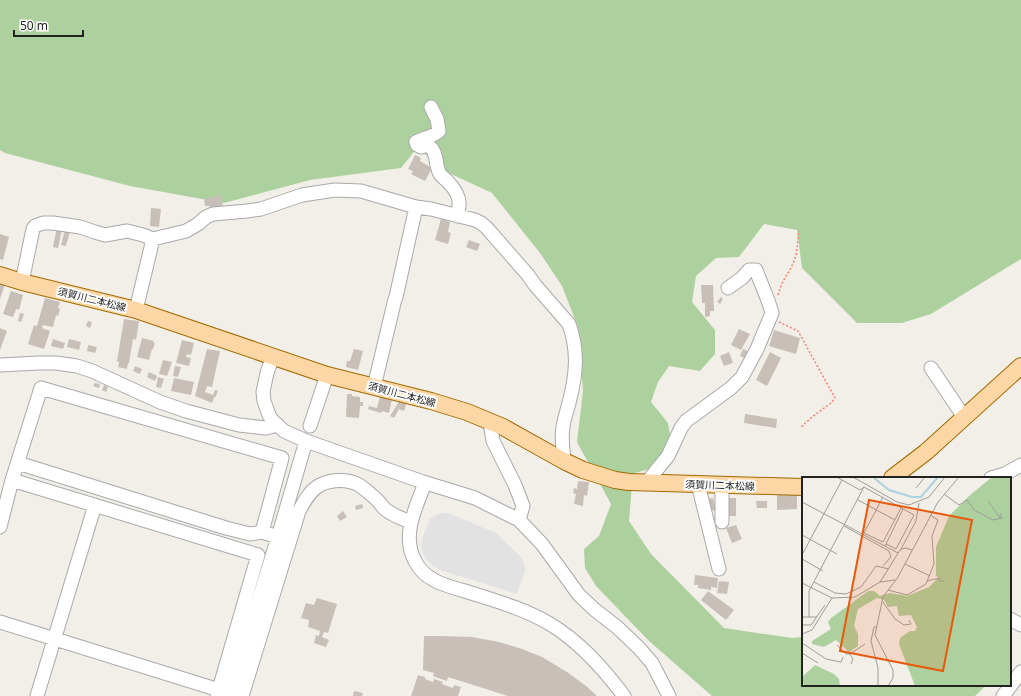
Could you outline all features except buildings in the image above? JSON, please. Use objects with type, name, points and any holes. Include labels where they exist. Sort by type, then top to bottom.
[{"type":"main road","name":"須賀川二本松線","points":[[0,275],[22,282],[136,310],[327,375],[431,401],[460,410],[503,427],[564,461],[590,473],[614,480],[646,483],[802,487]]},
{"type":"main road","points":[[893,477],[926,452],[1021,366]]},
{"type":"street","points":[[431,107],[439,131],[436,135],[416,142],[417,145],[421,147],[428,145],[432,148],[440,175],[451,184],[456,192],[459,205],[457,216]]},
{"type":"street","points":[[22,282],[33,229],[35,226],[44,222],[80,227],[105,235],[127,231],[153,239],[186,231],[213,214],[247,211],[302,195],[335,190],[361,192],[416,207],[475,220],[486,227],[569,324],[575,353],[575,378],[563,427],[564,461]]},
{"type":"street","points":[[374,387],[416,207]]},
{"type":"street","points":[[136,310],[153,239]]},
{"type":"street","points":[[646,483],[668,456],[681,428],[686,421],[731,388],[742,377],[757,350],[771,315],[756,270],[749,270],[742,278],[728,288]]},
{"type":"street","points":[[273,356],[267,373],[263,392],[264,401],[272,420],[284,431],[306,441],[474,498],[519,520],[542,544],[579,595],[617,627],[652,663],[669,696]]},
{"type":"street","points":[[0,365],[56,363],[77,366],[92,370],[160,402],[215,420],[239,425],[266,428],[278,425]]},
{"type":"street","points":[[931,368],[964,417]]},
{"type":"street","points":[[310,426],[327,375]]},
{"type":"street","points":[[0,528],[12,480],[41,388],[282,458],[262,532]]},
{"type":"street","points":[[490,422],[493,441],[515,485],[523,506],[519,520]]},
{"type":"street","points":[[221,694],[278,537],[306,441]]},
{"type":"street","points":[[18,463],[226,528],[250,534],[262,532],[278,537]]},
{"type":"street","points":[[994,477],[1005,474],[1021,465]]},
{"type":"street","points":[[12,480],[258,555],[221,694]]},
{"type":"street","points":[[242,696],[299,511],[314,490],[320,485],[336,481],[342,480],[351,482],[359,485],[367,491],[392,514],[411,522]]},
{"type":"street","points":[[425,482],[409,530],[411,552],[415,563],[424,574],[436,582],[515,607],[551,624],[576,642],[598,664],[624,696]]},
{"type":"street","points":[[698,484],[719,569]]},
{"type":"street","points":[[720,485],[722,494],[722,522]]},
{"type":"street","points":[[37,696],[95,505]]},
{"type":"street","points":[[1011,619],[1021,625]]},
{"type":"street","points":[[0,622],[54,638],[221,694]]},
{"type":"street","points":[[1004,696],[1021,672]]},
{"type":"path","points":[[799,231],[796,256],[782,283],[771,315],[798,331],[835,398],[800,428]]},
{"type":"green space","points":[[0,0],[1021,0],[1021,259],[931,314],[902,323],[857,323],[802,268],[797,230],[764,224],[739,257],[716,258],[696,276],[692,302],[715,330],[715,354],[700,371],[669,366],[658,382],[651,402],[668,423],[671,441],[649,469],[635,473],[632,484],[629,521],[651,554],[724,628],[792,638],[802,637],[802,686],[985,686],[975,696],[712,696],[649,641],[596,586],[585,568],[584,549],[599,536],[611,504],[577,442],[583,391],[578,327],[562,286],[540,253],[492,193],[451,174],[417,148],[401,168],[310,180],[224,203],[130,186],[5,153],[0,150]]},
{"type":"shaded area","points":[[448,513],[496,533],[519,555],[524,563],[525,571],[517,594],[440,570],[425,558],[421,545],[430,519],[438,514]]}]
